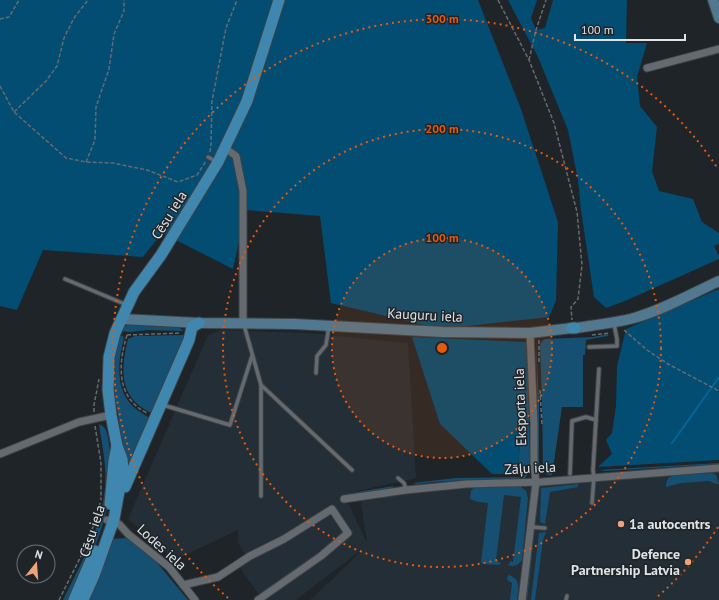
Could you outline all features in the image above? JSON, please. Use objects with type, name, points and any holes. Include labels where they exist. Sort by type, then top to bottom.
[{"type":"main road","name":"Cēsu iela","points":[[83,600],[94,573],[116,506],[123,469],[111,415],[108,390],[109,357],[115,333],[134,292],[161,255],[225,148],[247,101],[279,0]]},
{"type":"main road","points":[[713,0],[719,18]]},
{"type":"main road","name":"Kauguru iela","points":[[122,319],[199,323],[243,322],[329,325],[443,332],[530,333],[573,326],[614,323],[635,318],[676,302],[719,281]]},
{"type":"main road","points":[[116,506],[190,340],[192,327],[199,323]]},
{"type":"main road","name":"Cēsu iela","points":[[74,600],[104,530],[110,521],[114,461],[118,446]]},
{"type":"street","points":[[647,68],[719,49]]},
{"type":"street","points":[[225,148],[236,156],[244,191],[243,322]]},
{"type":"street","name":"Eksporta iela","points":[[522,600],[536,482],[534,466],[534,426],[530,333]]},
{"type":"street","points":[[0,454],[79,422],[111,415]]},
{"type":"street","name":"Zāļu iela","points":[[344,499],[406,490],[467,484],[536,482],[719,468]]},
{"type":"street","points":[[184,586],[218,577],[250,556],[284,539],[332,509],[348,533],[321,556],[258,600]]},
{"type":"street","name":"Lodes iela","points":[[110,521],[119,524],[128,534],[169,567],[195,600]]},
{"type":"lane","points":[[208,157],[218,162]]},
{"type":"lane","points":[[65,279],[128,305]]},
{"type":"lane","points":[[243,322],[261,385],[261,496]]},
{"type":"lane","points":[[589,347],[617,346],[614,323]]},
{"type":"lane","points":[[316,373],[317,356],[326,345],[329,325]]},
{"type":"lane","points":[[161,404],[230,425],[253,355]]},
{"type":"lane","points":[[592,503],[600,369]]},
{"type":"lane","points":[[261,385],[352,470]]},
{"type":"lane","points":[[570,474],[572,421],[586,417],[596,420]]},
{"type":"lane","points":[[398,478],[404,483],[406,490]]},
{"type":"lane","points":[[531,527],[545,528]]},
{"type":"path","points":[[0,19],[9,17],[19,0]]},
{"type":"path","points":[[14,112],[46,81],[57,66],[67,31],[74,18],[88,0]]},
{"type":"path","points":[[86,162],[95,140],[96,107],[109,70],[114,34],[124,11],[124,0]]},
{"type":"path","points":[[0,86],[14,112],[66,158],[86,162],[113,163],[146,170],[178,182],[197,175],[208,157],[211,144],[212,101],[226,28],[238,0]]},
{"type":"path","points":[[498,0],[530,60],[554,122],[577,212],[582,265],[578,299],[571,307],[573,326]]},
{"type":"path","points":[[530,60],[536,30],[546,0]]},
{"type":"path","points":[[624,330],[647,350],[668,364],[719,391]]},
{"type":"path","points":[[122,334],[185,333]]},
{"type":"path","points":[[127,335],[121,376],[124,391],[131,402],[140,409],[153,415]]},
{"type":"path","points":[[59,600],[84,550],[96,519],[100,503],[101,463],[95,425]]},
{"type":"shaded area","points":[[0,0],[478,0],[521,109],[558,222],[556,301],[549,317],[441,329],[331,303],[320,216],[246,210],[233,269],[162,233],[143,257],[43,250],[17,310],[0,306]]},
{"type":"shaded area","points":[[508,0],[537,0],[531,18],[536,30],[545,28],[553,0],[627,0],[626,43],[647,43],[637,77],[640,106],[657,127],[652,171],[659,191],[693,199],[702,222],[719,233],[719,244],[714,246],[719,259],[606,308],[594,297],[578,180],[568,130],[538,57]]},
{"type":"shaded area","points":[[719,289],[719,460],[598,467],[612,454],[606,440],[612,433],[616,406],[617,366],[626,329]]},
{"type":"shaded area","points":[[132,324],[171,326],[180,328],[183,331],[119,331],[124,326]]},
{"type":"shaded area","points":[[221,330],[307,333],[408,343],[416,478],[344,494],[367,543],[360,497],[719,469],[719,600],[311,600],[364,548],[296,600],[263,600],[239,567],[249,561],[238,543],[238,530],[175,560],[128,519],[208,335]]},
{"type":"shaded area","points":[[608,334],[608,336],[586,340],[585,355],[583,355],[583,407],[562,407],[552,475],[547,475],[543,468],[540,345],[545,339],[593,337]]},
{"type":"shaded area","points":[[118,335],[123,336],[124,339],[120,355],[119,372],[122,388],[129,402],[151,419],[129,470],[122,451],[114,394],[114,351]]},
{"type":"shaded area","points":[[185,335],[154,414],[134,401],[128,393],[123,373],[125,351],[128,339],[135,336]]},
{"type":"shaded area","points":[[412,337],[526,342],[527,384],[517,474],[492,474],[440,424]]},
{"type":"shaded area","points":[[536,340],[539,404],[539,465],[538,465]]},
{"type":"shaded area","points":[[526,342],[530,464],[526,466],[521,473],[517,474],[527,384]]},
{"type":"shaded area","points":[[99,424],[104,427],[108,435],[109,444],[111,466],[107,506],[89,562],[72,600],[63,600],[95,532],[103,503],[105,472]]},
{"type":"shaded area","points":[[719,463],[606,471],[599,470]]},
{"type":"shaded area","points":[[528,469],[528,474],[525,478],[413,483],[456,478],[522,477],[526,474]]},
{"type":"shaded area","points":[[712,473],[716,475],[719,484],[709,481],[681,483],[666,487],[666,482],[668,479],[675,475]]},
{"type":"shaded area","points":[[578,484],[578,487],[550,492],[545,524],[540,522],[541,488]]},
{"type":"shaded area","points":[[394,486],[390,489],[345,495],[345,494]]},
{"type":"shaded area","points":[[475,487],[521,487],[526,491],[528,498],[522,560],[516,565],[508,565],[511,561],[513,562],[521,497],[504,495],[496,560],[501,563],[499,565],[483,564],[481,563],[488,503],[470,499],[471,490]]},
{"type":"shaded area","points":[[546,532],[543,540],[535,600],[531,600],[539,533]]},
{"type":"shaded area","points":[[534,536],[527,600],[525,600]]},
{"type":"shaded area","points":[[127,538],[154,559],[188,600],[87,600],[111,539]]},
{"type":"shaded area","points":[[508,575],[517,582],[517,600],[510,600],[512,583],[507,580]]},
{"type":"waterway","points":[[672,443],[719,377]]},
{"type":"place","name":"1a autocentrs","points":[[621,524]]},
{"type":"place","name":"Defence Partnership Latvia","points":[[688,562]]}]
